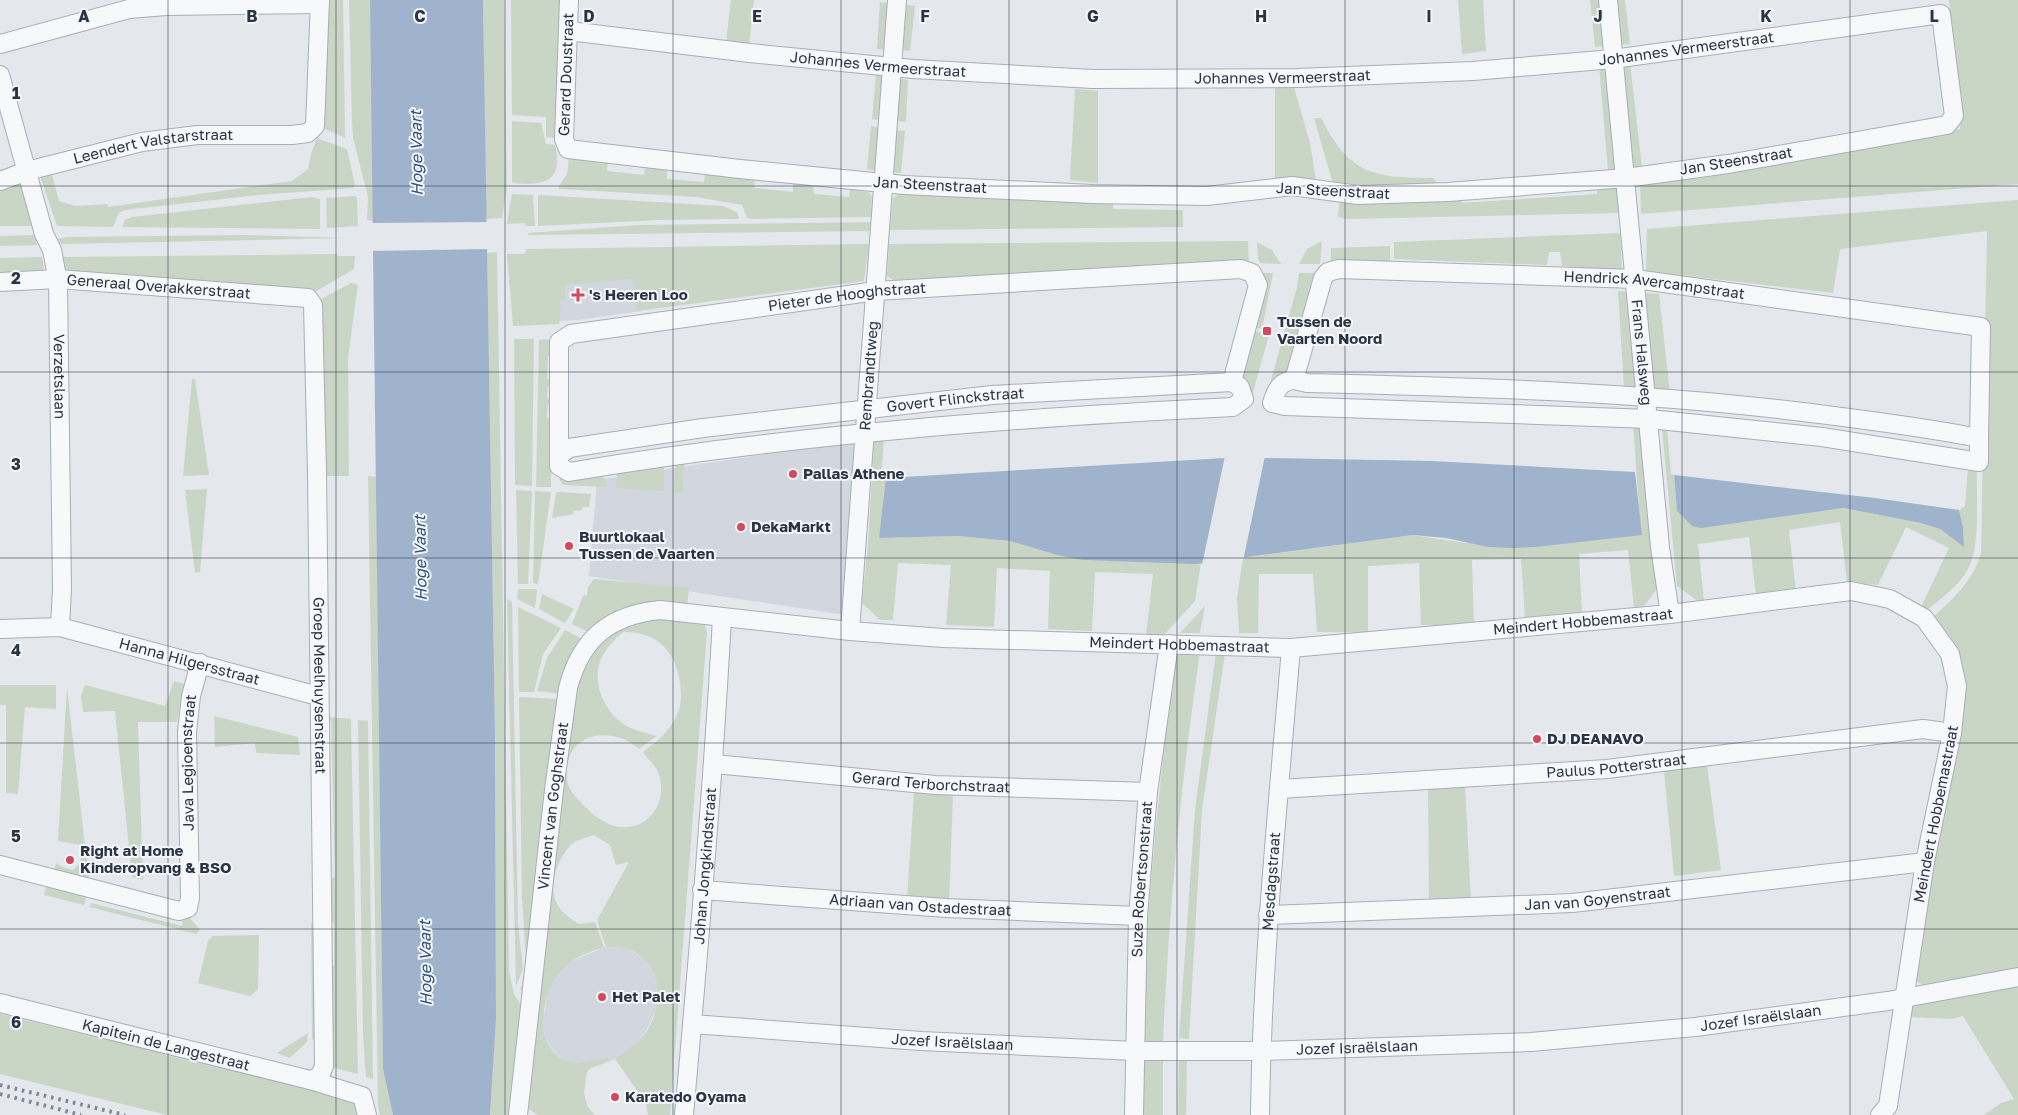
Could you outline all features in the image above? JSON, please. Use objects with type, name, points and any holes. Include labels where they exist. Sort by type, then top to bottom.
[{"type":"street","name":"Gerard Doustraat","points":[[568,148],[564,139],[569,0]]},
{"type":"street","name":"Rembrandtweg","points":[[850,631],[897,0]]},
{"type":"street","name":"Frans Halsweg","points":[[1608,0],[1648,395],[1660,547],[1670,614]]},
{"type":"street","points":[[0,44],[129,9],[166,6],[320,2]]},
{"type":"street","name":"Leendert Valstarstraat","points":[[0,181],[27,171],[142,142],[197,135],[292,136],[308,133],[315,126],[320,2]]},
{"type":"street","name":"Johannes Vermeerstraat","points":[[569,31],[750,53],[892,66],[1093,79],[1290,78],[1473,72],[1613,59],[1941,14],[1949,68]]},
{"type":"street","name":"Jan Steenstraat","points":[[568,148],[740,170],[884,183],[1092,194],[1206,196],[1292,186],[1358,195],[1448,192],[1626,178],[1728,164],[1947,125],[1954,116],[1949,68]]},
{"type":"street","name":"Verzetslaan","points":[[0,75],[44,234],[52,250],[58,279],[62,589],[60,627]]},
{"type":"street","name":"Pieter de Hooghstraat","points":[[560,455],[559,342],[571,334],[876,291],[1241,269],[1252,274],[1258,285],[1232,382]]},
{"type":"street","name":"Hendrick Avercampstraat","points":[[1294,380],[1323,278],[1328,272],[1339,269],[1635,279],[1981,327],[1979,438]]},
{"type":"street","name":"Generaal Overakkerstraat","points":[[0,282],[58,279],[308,298],[312,305]]},
{"type":"street","name":"Groep Meelhuysenstraat","points":[[310,1080],[320,1076],[324,1066],[318,696],[317,472],[312,305]]},
{"type":"street","points":[[1294,380],[1307,383],[1451,386],[1648,395],[1825,415],[1979,438],[1979,462],[1822,437],[1650,419],[1278,405],[1279,386],[1287,381],[1294,380]]},
{"type":"street","name":"Govert Flinckstraat","points":[[1232,382],[1240,388],[1244,399],[1233,408],[1059,416],[864,433],[704,451],[569,472],[560,466],[560,455],[569,448],[703,428],[868,408],[1060,390],[1232,382]]},
{"type":"street","points":[[1450,411],[1451,386]]},
{"type":"street","points":[[1059,416],[1060,390]]},
{"type":"street","points":[[1822,437],[1825,415]]},
{"type":"street","points":[[703,428],[704,451]]},
{"type":"street","name":"Meindert Hobbemastraat","points":[[722,618],[943,638],[1291,648],[1670,614],[1851,591],[1890,599],[1924,618],[1950,654],[1958,686],[1952,733],[1925,862],[1888,1106],[1880,1115]]},
{"type":"street","name":"Vincent van Goghstraat","points":[[518,1115],[564,707],[572,672],[592,641],[609,626],[630,614],[660,610],[722,618]]},
{"type":"street","name":"Johan Jongkindstraat","points":[[684,1115],[714,764],[722,618]]},
{"type":"street","points":[[0,629],[60,627]]},
{"type":"street","name":"Hanna Hilgersstraat","points":[[60,627],[318,696]]},
{"type":"street","name":"Suze Robertsonstraat","points":[[1134,1115],[1138,916],[1148,792],[1169,644]]},
{"type":"street","name":"Mesdagstraat","points":[[1260,1115],[1261,1051],[1268,914],[1291,648]]},
{"type":"street","name":"Java Legioenstraat","points":[[0,865],[178,911],[188,908],[190,898],[187,732],[191,696],[200,663]]},
{"type":"street","name":"Paulus Potterstraat","points":[[1279,789],[1607,770],[1924,730],[1952,733]]},
{"type":"street","name":"Gerard Terborchstraat","points":[[714,764],[936,785],[1148,792]]},
{"type":"street","name":"Jan van Goyenstraat","points":[[1268,914],[1572,903],[1925,862]]},
{"type":"street","name":"Adriaan van Ostadestraat","points":[[702,890],[946,908],[1138,916]]},
{"type":"street","name":"Jozef Israëlslaan","points":[[692,1024],[921,1041],[1135,1051],[1261,1051],[1531,1042],[1695,1026],[1903,999],[2018,976]]},
{"type":"street","name":"Kapitein de Langestraat","points":[[0,1003],[310,1080],[362,1096],[367,1115]]},
{"type":"shaded area","name":"'s Heeren Loo","points":[[636,272],[642,311],[577,320],[516,324],[516,279]]},
{"type":"shaded area","points":[[859,440],[845,615],[589,576],[597,480]]},
{"type":"shaded area","name":"Het Palet","points":[[604,947],[625,947],[646,960],[659,982],[657,1008],[646,1031],[636,1044],[615,1059],[610,1061],[608,1058],[576,1063],[560,1059],[545,1039],[543,1022],[548,989],[566,964]]},
{"type":"green space","points":[[326,0],[343,0],[345,138],[319,126]]},
{"type":"green space","points":[[349,0],[370,0],[375,221],[367,220],[368,197],[353,138]]},
{"type":"green space","points":[[483,0],[504,0],[507,187],[502,218],[486,219]]},
{"type":"green space","points":[[511,0],[563,0],[557,138],[546,137],[546,117],[512,115]]},
{"type":"green space","points":[[731,0],[754,0],[749,46],[726,43]]},
{"type":"green space","points":[[1458,0],[1483,0],[1486,51],[1462,54]]},
{"type":"green space","points":[[1590,0],[1602,0],[1607,46],[1595,47]]},
{"type":"green space","points":[[1614,0],[1625,0],[1630,44],[1618,45]]},
{"type":"green space","points":[[1949,0],[2018,0],[2018,184],[1641,214],[1640,183],[1960,129]]},
{"type":"green space","points":[[880,2],[892,3],[889,50],[877,49]]},
{"type":"green space","points":[[902,4],[915,6],[910,51],[899,50]]},
{"type":"green space","points":[[1630,64],[1642,167],[1632,167],[1620,65]]},
{"type":"green space","points":[[1610,65],[1620,169],[1608,170],[1599,66]]},
{"type":"green space","points":[[876,75],[887,76],[883,121],[872,119]]},
{"type":"green space","points":[[897,78],[908,80],[906,122],[894,120]]},
{"type":"green space","points":[[1293,84],[1310,143],[1316,180],[1275,178],[1275,85]]},
{"type":"green space","points":[[1075,89],[1098,91],[1098,183],[1070,180]]},
{"type":"green space","points":[[1314,118],[1321,118],[1342,151],[1354,162],[1366,169],[1395,177],[1434,178],[1439,188],[1353,190],[1333,184]]},
{"type":"green space","points":[[512,121],[541,123],[546,144],[555,145],[557,157],[557,167],[549,179],[533,184],[512,183]]},
{"type":"green space","points":[[871,126],[882,128],[878,171],[867,169]]},
{"type":"green space","points":[[893,130],[905,131],[901,173],[890,172]]},
{"type":"green space","points":[[317,138],[347,149],[355,185],[353,188],[258,195],[125,210],[119,213],[113,227],[57,226],[40,176],[51,171],[59,201],[75,206],[107,204],[108,207],[292,181],[308,169]]},
{"type":"green space","points":[[569,157],[608,161],[607,171],[644,175],[645,165],[667,168],[667,179],[704,182],[705,171],[754,179],[755,188],[793,192],[793,183],[813,184],[814,194],[849,197],[850,185],[860,186],[860,191],[868,192],[872,197],[871,217],[753,219],[747,218],[742,205],[696,197],[561,189],[558,188],[567,174]]},
{"type":"green space","points":[[23,181],[32,226],[0,226],[0,192]]},
{"type":"green space","points":[[1597,186],[1618,187],[1619,213],[1347,219],[1338,217],[1340,197],[1461,197],[1462,203],[1597,194]]},
{"type":"green space","points":[[907,189],[1113,199],[1113,209],[1183,210],[1183,227],[890,230],[893,198],[899,194],[907,194]]},
{"type":"green space","points":[[512,194],[533,195],[535,226],[526,226],[525,223],[507,224]]},
{"type":"green space","points":[[538,195],[723,206],[737,212],[739,219],[660,220],[538,226]]},
{"type":"green space","points":[[355,196],[357,198],[358,226],[327,228],[326,198]]},
{"type":"green space","points":[[312,197],[320,199],[320,229],[122,227],[125,220],[132,217]]},
{"type":"green space","points":[[2018,200],[2018,971],[1926,987],[1913,979],[1922,939],[1962,693],[1932,618],[1968,581],[1981,553],[1987,231],[1840,249],[1833,293],[1646,271],[1647,229]]},
{"type":"green space","points":[[870,222],[870,231],[528,235],[528,233],[639,225]]},
{"type":"green space","points":[[1620,233],[1622,270],[1562,266],[1560,252],[1549,252],[1547,265],[1394,259],[1394,242]]},
{"type":"green space","points":[[35,235],[37,245],[0,246],[0,236]]},
{"type":"green space","points":[[245,235],[347,238],[62,244],[57,239],[68,237]]},
{"type":"green space","points":[[1248,241],[1249,266],[1233,261],[900,280],[900,285],[893,285],[893,280],[887,276],[889,244]]},
{"type":"green space","points":[[1322,241],[1320,264],[1299,264],[1307,249]]},
{"type":"green space","points":[[1257,242],[1272,250],[1281,264],[1260,263]]},
{"type":"green space","points":[[869,244],[864,281],[637,311],[632,279],[565,285],[565,299],[559,300],[561,307],[559,324],[513,326],[507,254],[524,254],[527,249]]},
{"type":"green space","points":[[1390,246],[1390,265],[1331,265],[1331,248]]},
{"type":"green space","points":[[497,252],[509,972],[514,994],[524,1010],[515,1115],[490,1115],[496,1020],[495,732],[487,253]]},
{"type":"green space","points":[[337,254],[338,256],[355,256],[354,269],[313,293],[280,287],[216,281],[211,286],[170,283],[166,278],[128,274],[121,279],[82,275],[82,272],[69,272],[63,265],[63,257]]},
{"type":"green space","points":[[42,257],[44,269],[41,272],[0,277],[0,258]]},
{"type":"green space","points":[[1260,273],[1273,273],[1262,329],[1252,327]]},
{"type":"green space","points":[[1299,273],[1321,273],[1292,370],[1268,391],[1297,287]]},
{"type":"green space","points":[[351,283],[358,285],[348,357],[349,476],[322,476],[319,300]]},
{"type":"green space","points":[[1618,291],[1630,292],[1639,383],[1635,389],[1624,388]]},
{"type":"green space","points":[[1642,293],[1659,294],[1670,393],[1654,391]]},
{"type":"green space","points":[[1252,330],[1269,335],[1249,406],[1240,382]]},
{"type":"green space","points":[[514,339],[534,339],[532,486],[515,485]]},
{"type":"green space","points":[[539,340],[552,341],[553,355],[548,356],[547,379],[551,380],[552,385],[548,386],[547,398],[551,399],[552,404],[548,404],[547,418],[551,418],[551,487],[536,487]]},
{"type":"green space","points":[[192,379],[195,379],[209,475],[183,476]]},
{"type":"green space","points":[[1633,424],[1642,425],[1657,589],[1642,609],[1634,608],[1628,550],[1579,554],[1582,613],[1525,619],[1521,559],[1472,560],[1474,625],[1421,625],[1419,563],[1368,566],[1368,632],[1317,632],[1313,574],[1259,574],[1258,633],[1239,633],[1237,597],[1243,558],[1413,535],[1465,543],[1641,535]]},
{"type":"green space","points":[[1662,429],[1667,429],[1677,511],[1692,526],[1843,508],[1921,523],[1940,529],[1964,547],[1963,527],[1959,510],[1965,506],[1968,467],[1977,470],[1975,547],[1968,569],[1955,586],[1927,610],[1921,607],[1949,548],[1906,527],[1878,585],[1847,582],[1840,522],[1789,530],[1796,591],[1756,596],[1749,537],[1698,544],[1704,601],[1699,602],[1677,586]]},
{"type":"green space","points":[[884,439],[881,478],[886,478],[880,538],[958,536],[1010,541],[1057,555],[1082,560],[1201,563],[1195,601],[1164,635],[1146,635],[1153,574],[1095,572],[1092,631],[1048,629],[1050,571],[997,568],[994,627],[946,625],[951,565],[898,563],[893,620],[880,620],[862,603],[868,544],[874,442]]},
{"type":"green space","points":[[685,458],[682,493],[673,492],[676,462]]},
{"type":"green space","points":[[664,466],[664,491],[616,488],[617,473]]},
{"type":"green space","points":[[597,472],[606,480],[606,487],[563,485],[559,479]]},
{"type":"green space","points":[[368,476],[376,477],[383,1069],[393,1115],[380,1115],[378,1104]]},
{"type":"green space","points":[[207,489],[200,572],[195,573],[185,490]]},
{"type":"green space","points":[[516,490],[532,491],[528,584],[518,584]]},
{"type":"green space","points":[[535,491],[551,492],[538,584],[533,583]]},
{"type":"green space","points":[[556,493],[591,494],[589,507],[582,507],[582,510],[573,511],[574,514],[552,518]]},
{"type":"green space","points":[[594,579],[689,588],[687,608],[588,632],[572,624],[583,596],[587,595],[588,587]]},
{"type":"green space","points":[[518,589],[537,589],[535,608],[517,599]]},
{"type":"green space","points":[[542,594],[574,609],[565,623],[539,609]]},
{"type":"green space","points":[[507,599],[512,602],[518,924],[523,969],[516,986]]},
{"type":"green space","points":[[1205,606],[1200,633],[1180,633]]},
{"type":"green space","points":[[518,607],[561,628],[543,654],[534,692],[519,692]]},
{"type":"green space","points":[[641,616],[703,621],[707,632],[670,1115],[648,1115],[646,1103],[615,1059],[636,1043],[647,1031],[656,1007],[657,983],[647,962],[638,954],[623,947],[606,947],[597,920],[629,862],[616,865],[610,845],[594,835],[574,843],[565,852],[556,870],[553,889],[557,904],[571,919],[579,924],[595,922],[604,947],[580,956],[555,978],[546,1000],[544,1027],[547,1043],[560,1059],[576,1063],[608,1058],[610,1061],[591,1068],[587,1072],[584,1093],[587,1106],[595,1115],[538,1115],[527,1108],[547,892],[577,676],[601,637]],"holes":[[[623,632],[635,633],[654,639],[668,652],[674,661],[680,682],[681,701],[668,730],[643,752],[656,768],[660,781],[661,791],[655,810],[649,818],[640,824],[630,827],[619,827],[598,818],[571,791],[567,781],[568,762],[573,751],[581,742],[591,737],[603,735],[615,737],[628,741],[639,749],[657,736],[634,729],[619,721],[606,706],[599,688],[598,668],[605,651]]]},
{"type":"green space","points":[[565,630],[584,640],[561,694],[537,691],[547,658]]},
{"type":"green space","points":[[1176,650],[1200,652],[1177,846],[1163,1041],[1140,1041],[1154,845]]},
{"type":"green space","points":[[1216,652],[1225,653],[1202,810],[1189,1039],[1179,1038],[1195,810]]},
{"type":"green space","points":[[174,681],[184,684],[177,722],[138,722],[143,880],[132,877],[115,711],[83,712],[81,696],[85,685],[165,706]]},
{"type":"green space","points":[[0,685],[56,685],[56,709],[25,707],[18,794],[6,793],[6,705],[0,705]]},
{"type":"green space","points":[[67,687],[85,846],[58,841]]},
{"type":"green space","points":[[519,697],[560,699],[527,991],[520,990],[527,976],[522,897]]},
{"type":"green space","points":[[214,716],[298,737],[300,755],[256,753],[255,743],[215,747]]},
{"type":"green space","points":[[326,717],[351,719],[358,1074],[331,1067],[328,969],[334,965],[334,924],[330,920],[327,881],[335,877],[331,721]]},
{"type":"green space","points":[[358,720],[368,721],[373,1079],[366,1077],[363,1035]]},
{"type":"green space","points":[[1707,765],[1721,870],[1674,876],[1664,771]]},
{"type":"green space","points":[[1465,786],[1471,901],[1429,903],[1428,788]]},
{"type":"green space","points":[[914,792],[953,795],[949,902],[907,899]]},
{"type":"green space","points":[[79,852],[87,854],[89,879],[54,871],[56,863],[73,870],[81,862]]},
{"type":"green space","points":[[48,881],[87,892],[84,905],[44,895]]},
{"type":"green space","points":[[91,903],[182,926],[183,918],[190,918],[200,930],[196,934],[90,907]]},
{"type":"green space","points":[[311,923],[314,923],[316,1037],[312,1040]]},
{"type":"green space","points":[[259,935],[258,989],[250,996],[198,983],[208,941],[213,936]]},
{"type":"green space","points":[[2018,984],[2018,1115],[1984,1115],[2001,1103],[2014,1099],[1963,1016],[1952,1019],[1908,1017],[1911,1001]]},
{"type":"green space","points":[[0,1007],[2,1008],[1,1014],[107,1040],[109,1035],[165,1049],[165,1055],[248,1075],[256,1071],[354,1098],[363,1115],[167,1115],[0,1074]]},
{"type":"green space","points":[[308,1033],[307,1042],[290,1058],[277,1053]]},
{"type":"green space","points":[[1139,1058],[1163,1060],[1163,1115],[1139,1115]]},
{"type":"green space","points":[[1179,1059],[1187,1059],[1186,1115],[1178,1115]]},
{"type":"water","name":"Hoge Vaart","points":[[370,0],[483,0],[495,732],[496,1020],[490,1115],[393,1115],[383,1069]]},
{"type":"water","points":[[1225,458],[1239,464],[1254,462],[1264,458],[1432,461],[1635,472],[1642,535],[1513,548],[1488,547],[1446,538],[1413,535],[1196,564],[1082,560],[1057,555],[1010,541],[958,536],[879,538],[886,478]]},
{"type":"water","points":[[1674,475],[1875,498],[1959,510],[1963,527],[1964,547],[1940,529],[1921,523],[1843,508],[1701,528],[1692,526],[1677,511]]},
{"type":"pier","points":[[489,222],[489,249],[371,251],[372,223]]},
{"type":"pier","points":[[1225,456],[1234,461],[1251,461],[1265,456],[1243,561],[1202,565]]},
{"type":"railway","points":[[0,1085],[125,1115]]},
{"type":"railway","points":[[0,1094],[81,1115]]},
{"type":"place","name":"'s Heeren Loo","points":[[578,295]]},
{"type":"place","name":"Tussen de Vaarten Noord","points":[[1267,331]]},
{"type":"place","name":"Pallas Athene","points":[[793,474]]},
{"type":"place","name":"DekaMarkt","points":[[741,527]]},
{"type":"place","name":"Buurtlokaal Tussen de Vaarten","points":[[569,546]]},
{"type":"place","name":"DJ DEANAVO","points":[[1537,739]]},
{"type":"place","name":"Right at Home Kinderopvang & BSO","points":[[70,860]]},
{"type":"place","name":"Het Palet","points":[[602,997]]},
{"type":"place","name":"Karatedo Oyama","points":[[615,1097]]}]
